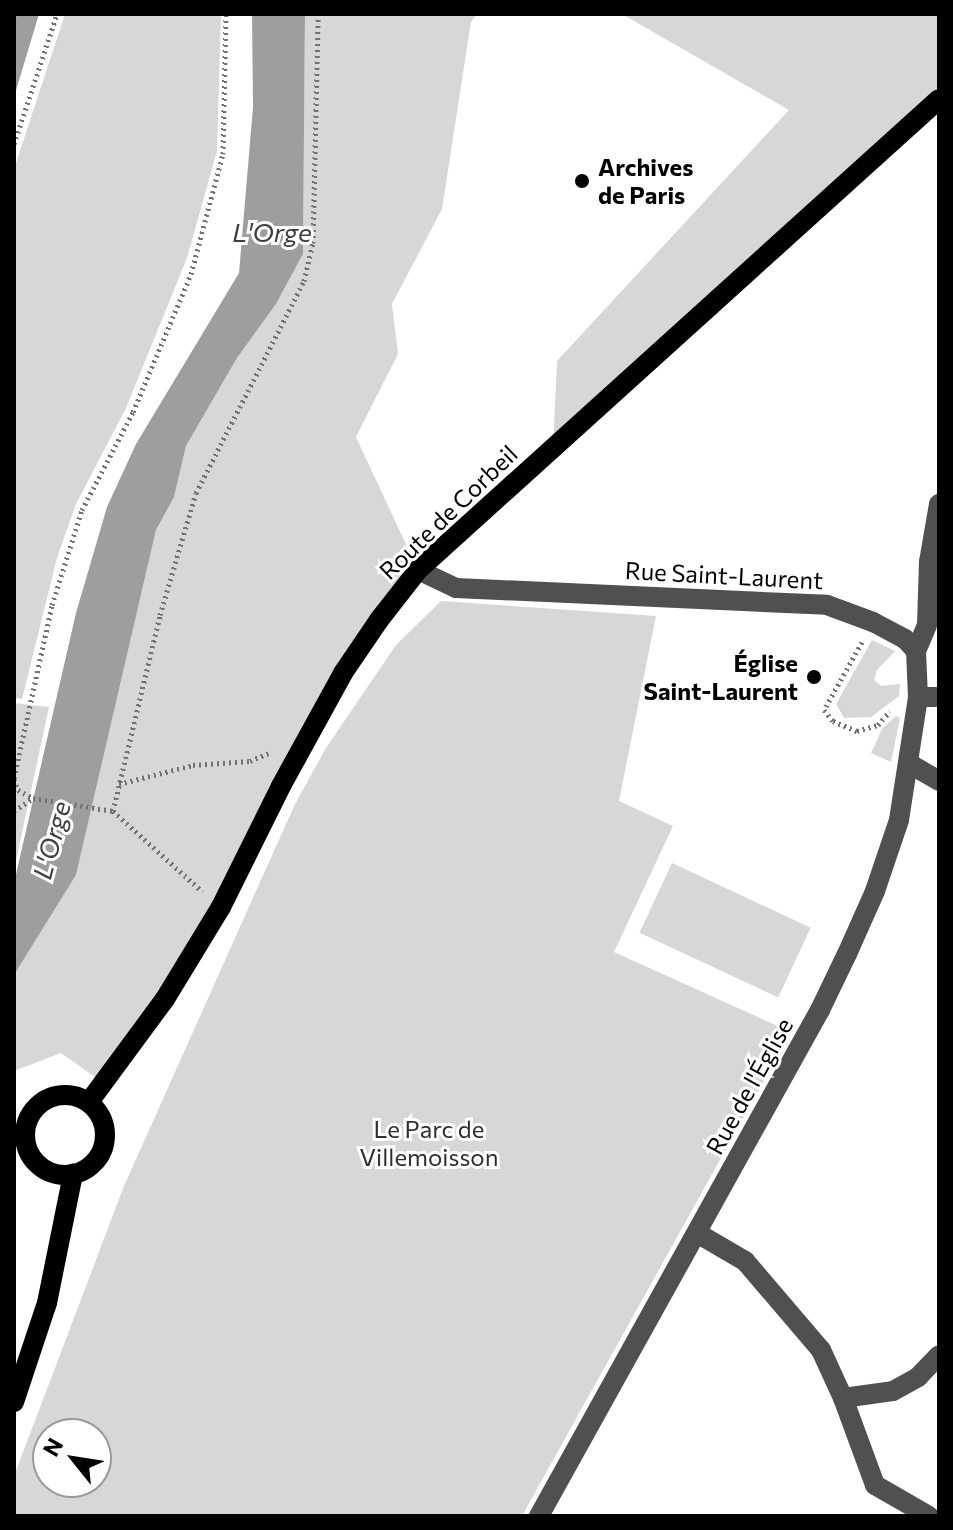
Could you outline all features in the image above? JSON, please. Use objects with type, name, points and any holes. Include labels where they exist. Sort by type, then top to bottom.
[{"type":"main road","name":"Route de Corbeil","points":[[89,1102],[165,999],[221,907],[343,673],[418,570],[939,99]]},
{"type":"main road","points":[[70,1094],[89,1102],[103,1120],[104,1143],[93,1163],[73,1174],[61,1175],[39,1166],[19,1130],[32,1112],[49,1098],[70,1094]]},
{"type":"main road","points":[[14,1402],[47,1303],[73,1174]]},
{"type":"street","points":[[916,651],[927,625],[929,562],[939,504]]},
{"type":"street","name":"Rue Saint-Laurent","points":[[418,570],[456,588],[827,605],[873,622],[905,639],[916,651]]},
{"type":"street","name":"Rue de l'Église","points":[[539,1516],[697,1233],[847,954],[875,891],[899,820],[925,701],[916,651]]},
{"type":"street","points":[[910,764],[939,781]]},
{"type":"street","points":[[697,1233],[745,1261],[821,1350],[843,1398],[875,1485],[929,1516]]},
{"type":"street","points":[[843,1398],[893,1391],[918,1377],[939,1355]]},
{"type":"path","points":[[14,144],[57,14]]},
{"type":"path","points":[[113,811],[160,615],[196,493],[304,281],[313,243],[318,14]]},
{"type":"path","points":[[221,907],[113,811],[33,798],[18,790],[14,778],[52,605],[82,510],[133,412],[191,274],[223,154],[225,15]]},
{"type":"path","points":[[873,622],[824,710],[833,721],[857,731],[878,725],[893,707],[925,701]]},
{"type":"path","points":[[119,784],[193,765],[250,761],[309,736]]},
{"type":"path","points":[[14,811],[33,798]]},
{"type":"green space","points":[[65,14],[221,14],[217,151],[187,258],[126,408],[76,504],[57,558],[22,699],[14,698],[14,169]]},
{"type":"green space","points":[[305,14],[477,14],[471,22],[442,209],[392,304],[398,354],[356,437],[418,570],[379,620],[221,907],[102,1082],[61,1053],[14,1071],[14,975],[76,875],[156,530],[174,497],[186,446],[237,358],[276,304],[303,254]]},
{"type":"green space","points":[[622,14],[939,14],[939,99],[553,448],[557,361],[789,110]]},
{"type":"green space","name":"Le Parc de Villemoisson","points":[[441,601],[656,616],[619,801],[673,826],[614,952],[791,1032],[522,1516],[14,1516],[14,1476],[32,1429],[32,1498],[112,1498],[112,1418],[36,1418],[124,1186],[295,804],[326,748],[396,645]]},
{"type":"green space","points":[[872,640],[895,651],[877,670],[874,680],[881,686],[900,684],[899,696],[871,717],[844,718],[836,704]]},
{"type":"green space","points":[[14,703],[49,707],[14,870]]},
{"type":"green space","points":[[896,716],[900,718],[891,762],[871,753],[882,729]]},
{"type":"green space","points":[[672,863],[811,928],[778,997],[639,933]]},
{"type":"water","points":[[17,14],[39,14],[14,97],[14,24]]},
{"type":"water","name":"L'Orge","points":[[252,14],[305,14],[303,254],[276,304],[237,358],[186,446],[174,497],[156,530],[76,875],[14,975],[14,883],[76,613],[107,507],[136,444],[239,273],[253,107]]},
{"type":"place","name":"Archives de Paris","points":[[582,181]]},
{"type":"place","name":"Église Saint-Laurent","points":[[814,677]]}]
